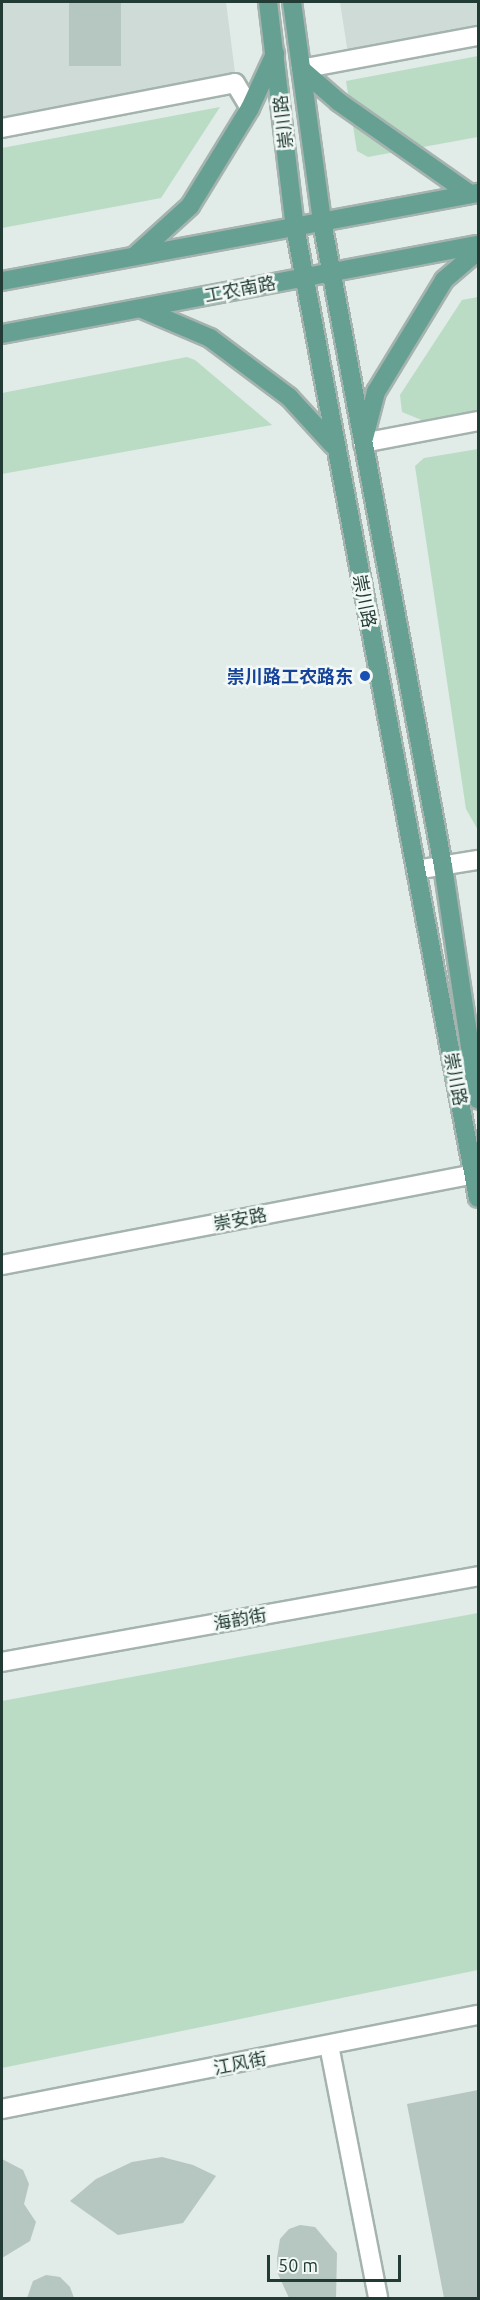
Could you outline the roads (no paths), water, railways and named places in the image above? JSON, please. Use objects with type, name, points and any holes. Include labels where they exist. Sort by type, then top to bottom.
[{"type":"main road","name":"崇川路","points":[[268,2],[295,227],[334,446],[476,1173],[478,1198]]},
{"type":"main road","name":"崇川路","points":[[292,2],[322,222],[443,866],[478,1099]]},
{"type":"main road","points":[[136,255],[190,207],[250,108],[275,54]]},
{"type":"main road","points":[[301,69],[339,102],[474,194]]},
{"type":"main road","points":[[2,281],[474,194]]},
{"type":"main road","name":"工农南路","points":[[2,334],[478,245]]},
{"type":"main road","points":[[363,443],[376,392],[444,280],[478,251]]},
{"type":"main road","points":[[142,309],[210,338],[289,397],[334,446]]},
{"type":"street","points":[[301,69],[478,36]]},
{"type":"street","points":[[2,128],[235,82],[250,108]]},
{"type":"street","points":[[363,443],[478,421]]},
{"type":"street","points":[[416,870],[478,860]]},
{"type":"street","name":"崇安路","points":[[2,1265],[476,1173]]},
{"type":"street","name":"海韵街","points":[[2,1662],[478,1576]]},
{"type":"street","name":"江风街","points":[[2,2109],[478,2015]]},
{"type":"street","points":[[329,2045],[378,2298]]},
{"type":"place","name":"崇川路工农路东","points":[[365,676]]}]
